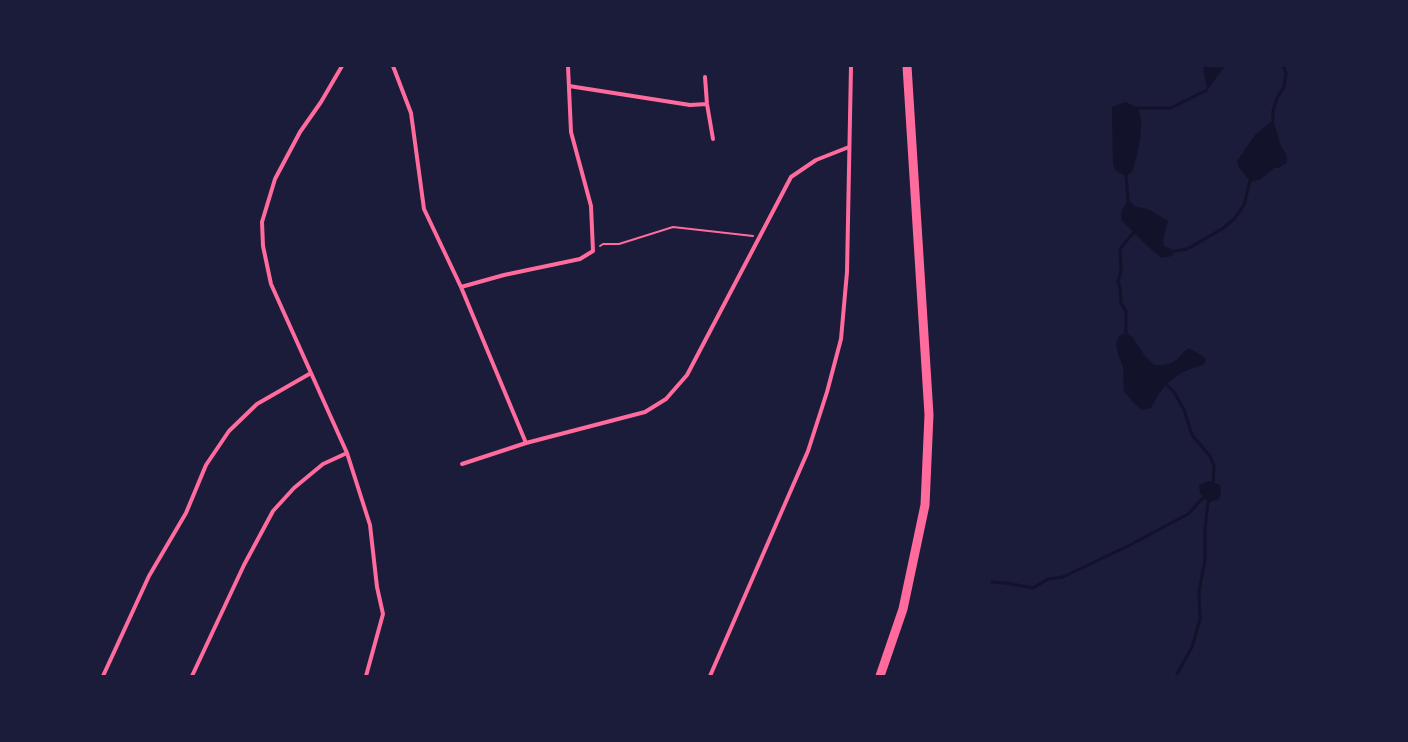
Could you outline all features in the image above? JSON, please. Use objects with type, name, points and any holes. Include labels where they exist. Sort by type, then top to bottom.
[{"type":"main road","points":[[880,676],[903,609],[925,505],[929,415],[907,66]]},
{"type":"street","points":[[342,66],[321,102],[300,132],[275,179],[262,222],[263,246],[271,284],[347,453],[370,525],[377,587],[383,614],[366,676]]},
{"type":"street","points":[[393,66],[411,113],[424,209],[461,287],[526,442]]},
{"type":"street","points":[[461,287],[504,275],[580,259],[593,250],[591,206],[571,132],[568,66]]},
{"type":"street","points":[[710,676],[808,451],[827,392],[841,339],[847,272],[851,66]]},
{"type":"street","points":[[705,77],[707,104],[713,139]]},
{"type":"street","points":[[569,86],[690,105],[707,104]]},
{"type":"street","points":[[462,464],[526,442],[646,412],[666,399],[687,375],[791,177],[816,160],[849,147]]},
{"type":"street","points":[[103,676],[149,576],[186,513],[206,464],[229,431],[258,404],[311,374]]},
{"type":"street","points":[[192,676],[244,565],[274,511],[294,488],[323,464],[347,453]]},
{"type":"path","points":[[593,250],[603,244],[619,244],[673,227],[760,237]]},
{"type":"shaded area","points":[[1203,66],[1225,66],[1207,90]]},
{"type":"shaded area","points":[[1126,102],[1138,108],[1141,118],[1141,133],[1132,172],[1126,176],[1116,171],[1113,165],[1112,107]]},
{"type":"shaded area","points":[[1273,120],[1281,146],[1287,156],[1287,162],[1279,168],[1274,168],[1260,180],[1250,181],[1239,168],[1237,161],[1255,135]]},
{"type":"shaded area","points":[[1128,200],[1136,207],[1148,209],[1168,221],[1163,240],[1164,246],[1175,251],[1172,256],[1161,258],[1121,220],[1121,212]]},
{"type":"shaded area","points":[[1126,333],[1132,337],[1145,356],[1154,365],[1169,364],[1189,348],[1204,357],[1206,361],[1203,365],[1185,371],[1171,380],[1160,392],[1151,408],[1142,410],[1124,391],[1123,366],[1118,355],[1116,344],[1119,336]]},
{"type":"shaded area","points":[[1209,481],[1220,485],[1221,492],[1219,499],[1208,503],[1200,493],[1199,485]]},
{"type":"waterway","points":[[1273,120],[1273,111],[1277,98],[1284,87],[1286,73],[1283,66]]},
{"type":"waterway","points":[[1138,108],[1171,108],[1207,90]]},
{"type":"waterway","points":[[1126,176],[1128,200]]},
{"type":"waterway","points":[[1175,251],[1187,249],[1222,229],[1234,219],[1244,205],[1250,181]]},
{"type":"waterway","points":[[1126,333],[1126,311],[1121,303],[1118,281],[1121,271],[1120,249],[1134,232]]},
{"type":"waterway","points":[[1166,384],[1174,392],[1184,410],[1192,435],[1210,456],[1214,466],[1213,482]]},
{"type":"waterway","points":[[992,582],[1033,588],[1048,579],[1063,577],[1130,545],[1188,514],[1203,498]]},
{"type":"waterway","points":[[1176,676],[1192,647],[1200,619],[1199,591],[1205,560],[1205,529],[1208,503]]}]
